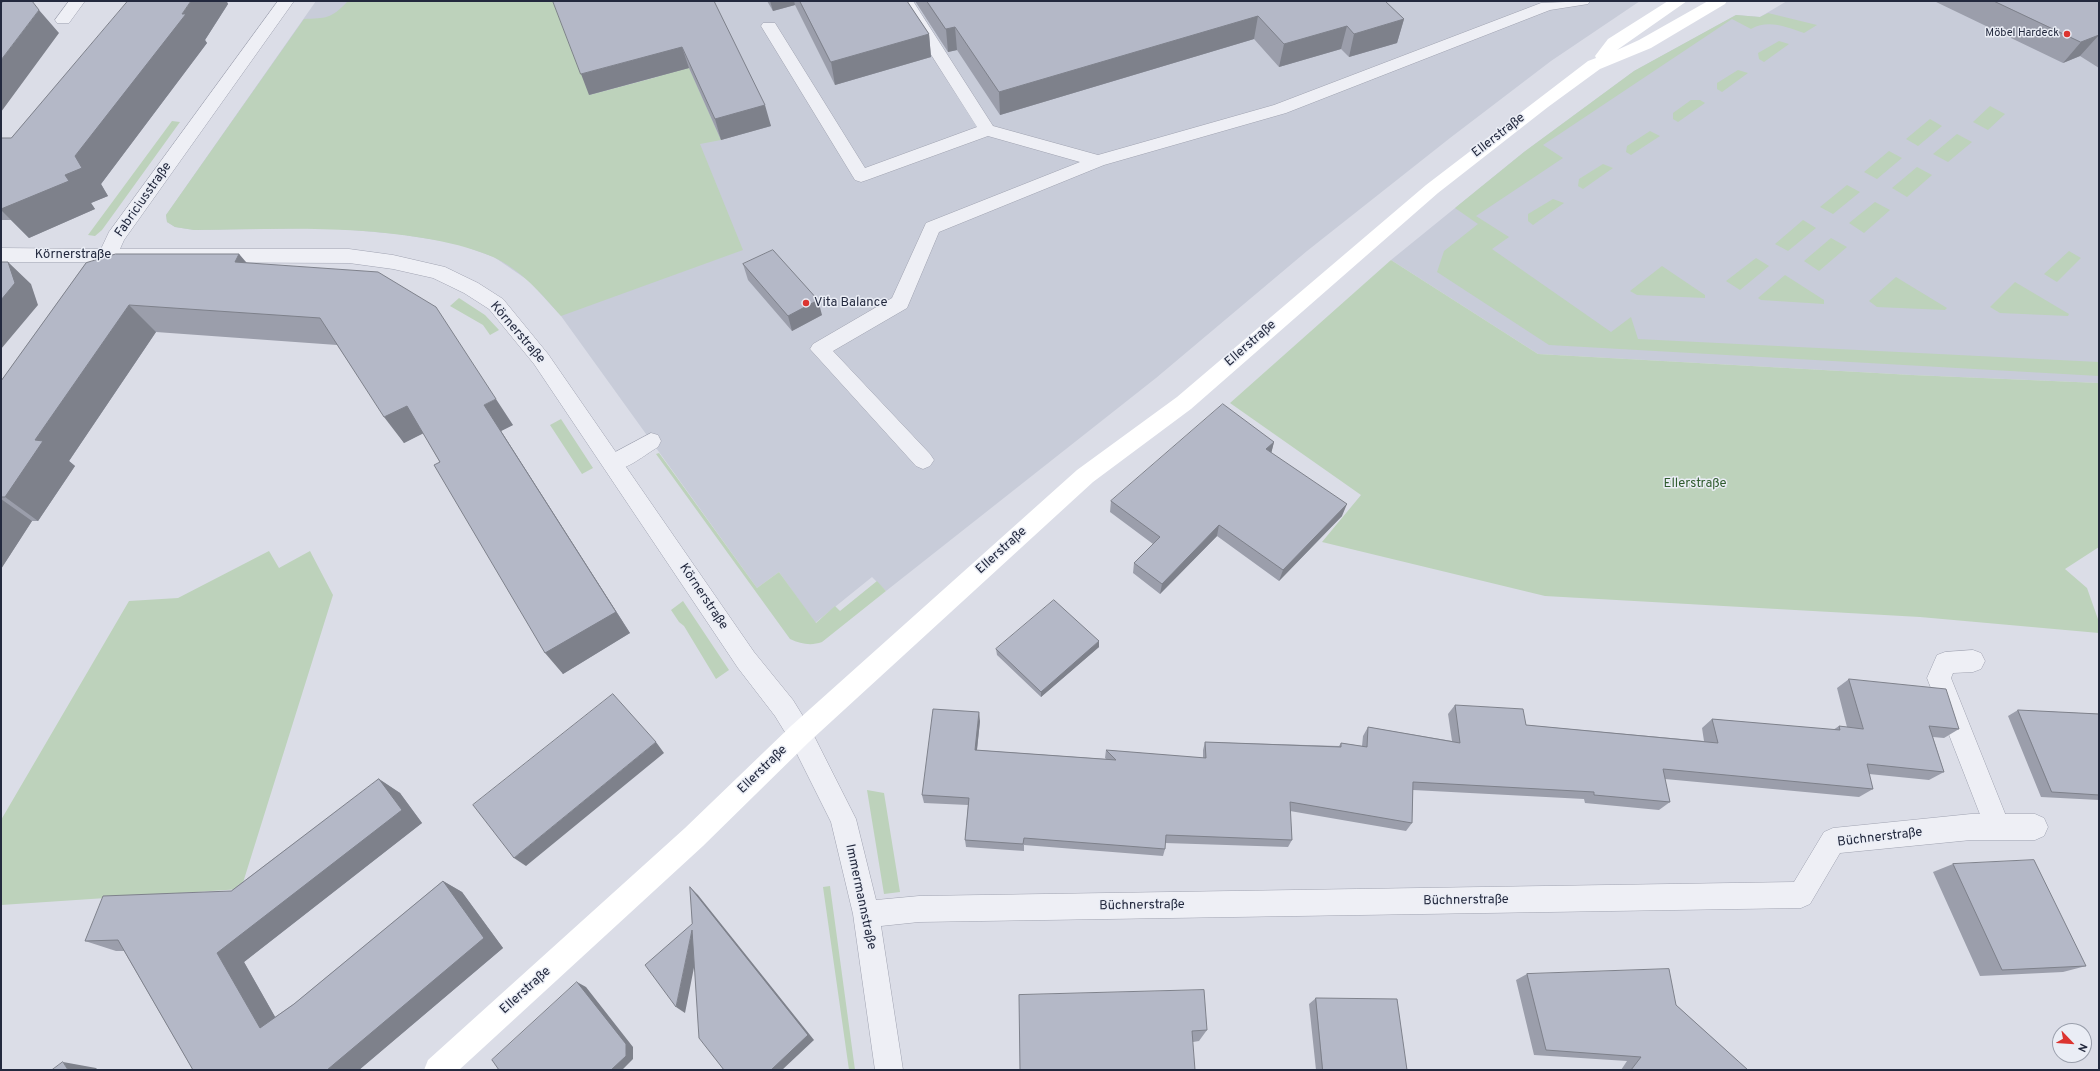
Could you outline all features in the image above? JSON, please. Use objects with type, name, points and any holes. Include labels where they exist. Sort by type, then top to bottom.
[{"type":"main road","name":"Ellerstraße","points":[[1594,66],[1614,43],[1679,1]]},
{"type":"main road","name":"Ellerstraße","points":[[438,1070],[574,948],[704,828],[800,734],[1085,476],[1184,403],[1432,189],[1542,103],[1594,66],[1645,44],[1719,1]]},
{"type":"street","points":[[63,20],[77,1]]},
{"type":"street","name":"Fabriciusstraße","points":[[92,284],[116,238],[286,1]]},
{"type":"street","points":[[905,1],[987,130]]},
{"type":"street","points":[[923,460],[820,349],[900,303],[932,228],[1098,161],[1280,108],[1544,3],[1582,1]]},
{"type":"street","points":[[769,26],[862,176],[987,130],[1098,161]]},
{"type":"street","name":"Körnerstraße","points":[[1,255],[349,256],[393,262],[438,272],[471,288],[496,304],[541,359],[746,660],[784,708],[800,734]]},
{"type":"street","points":[[613,463],[652,441]]},
{"type":"street","points":[[1973,661],[1945,663],[1939,678],[1997,826]]},
{"type":"street","name":"Immermannstraße","points":[[800,734],[843,819],[866,914],[889,1070]]},
{"type":"street","name":"Büchnerstraße","points":[[866,914],[919,909],[1801,895],[1833,841],[1971,827],[2035,827]]},
{"type":"shaded area","points":[[316,1],[1640,1],[1551,61],[1450,138],[1307,251],[1156,378],[886,591],[872,577],[815,623],[779,572],[757,588],[561,316],[529,281],[494,257],[455,243],[398,234],[327,228],[194,230],[175,227],[167,222],[166,215]]},
{"type":"shaded area","points":[[1787,1],[2099,1],[2099,383],[1912,375],[1538,354],[1391,260],[1524,152],[1634,71],[1736,15],[1760,17]]},
{"type":"green space","points":[[347,2],[594,2],[589,95],[657,77],[687,63],[721,140],[700,144],[743,250],[561,316],[522,275],[513,268],[484,253],[450,243],[394,234],[337,229],[194,230],[175,227],[167,222],[166,215],[304,19],[323,18],[332,15]]},
{"type":"green space","points":[[1768,13],[1817,25],[1804,33],[1784,26],[1771,24],[1757,26],[1751,29],[1732,19],[1543,145],[1563,158],[1476,216],[1509,237],[1492,249],[1611,332],[1631,317],[1638,339],[2099,362],[2099,376],[1549,345],[1437,272],[1444,251],[1478,224],[1455,208],[1524,152],[1634,71],[1736,15],[1760,17]]},
{"type":"green space","points":[[1779,41],[1789,44],[1764,62],[1759,59],[1758,53]]},
{"type":"green space","points":[[1738,70],[1748,73],[1722,92],[1717,89],[1717,83]]},
{"type":"green space","points":[[1691,100],[1700,100],[1705,103],[1678,122],[1673,119],[1673,113]]},
{"type":"green space","points":[[1990,106],[2005,114],[1988,130],[1973,122]]},
{"type":"green space","points":[[1930,119],[1942,126],[1918,146],[1906,139]]},
{"type":"green space","points":[[172,121],[180,122],[102,230],[95,236],[88,235]]},
{"type":"green space","points":[[1650,131],[1660,136],[1631,155],[1626,152],[1627,146]]},
{"type":"green space","points":[[1957,134],[1972,142],[1948,162],[1933,154]]},
{"type":"green space","points":[[1889,151],[1902,158],[1877,179],[1864,172]]},
{"type":"green space","points":[[1603,164],[1613,168],[1583,189],[1578,186],[1579,179]]},
{"type":"green space","points":[[1917,167],[1932,175],[1907,197],[1892,188]]},
{"type":"green space","points":[[1847,185],[1860,192],[1833,214],[1820,207]]},
{"type":"green space","points":[[1553,199],[1564,203],[1533,225],[1528,221],[1528,214]]},
{"type":"green space","points":[[1875,202],[1890,210],[1864,233],[1849,223]]},
{"type":"green space","points":[[1803,220],[1816,228],[1788,251],[1775,244]]},
{"type":"green space","points":[[1831,238],[1847,247],[1819,271],[1804,261]]},
{"type":"green space","points":[[2069,251],[2081,258],[2057,282],[2044,274]]},
{"type":"green space","points":[[1756,258],[1769,266],[1740,290],[1726,281]]},
{"type":"green space","name":"Ellerstraße","points":[[1391,260],[1538,354],[1912,375],[2099,383],[2099,547],[2065,569],[2087,588],[2099,622],[2099,633],[1920,617],[1545,596],[1322,542],[1361,495],[1230,403]]},
{"type":"green space","points":[[1662,266],[1705,295],[1705,298],[1637,295],[1630,291]]},
{"type":"green space","points":[[1785,275],[1824,300],[1824,304],[1761,300],[1758,298]]},
{"type":"green space","points":[[1896,277],[1947,308],[1945,310],[1877,307],[1869,301]]},
{"type":"green space","points":[[2015,282],[2069,314],[2068,316],[2000,313],[1990,307]]},
{"type":"green space","points":[[459,298],[485,315],[499,330],[490,335],[483,325],[450,306]]},
{"type":"green space","points":[[561,419],[593,468],[582,474],[550,425]]},
{"type":"green space","points":[[659,453],[757,588],[779,572],[816,623],[835,606],[840,611],[877,581],[886,591],[822,642],[806,644],[790,639],[656,454]]},
{"type":"green space","points":[[269,551],[279,568],[310,551],[333,595],[241,889],[1,905],[1,820],[129,601],[178,598]]},
{"type":"green space","points":[[683,601],[729,670],[716,679],[684,626],[679,622],[671,610]]},
{"type":"green space","points":[[867,790],[884,793],[900,892],[884,894]]},
{"type":"green space","points":[[830,886],[855,1070],[849,1070],[823,887]]},
{"type":"building","points":[[4,1],[32,1],[39,10],[1,60],[1,4]]},
{"type":"building","points":[[128,1],[191,1],[182,14],[186,14],[75,156],[82,168],[65,175],[69,181],[1,209],[1,138],[11,138]]},
{"type":"building","points":[[553,1],[714,1],[765,105],[715,119],[682,47],[581,74]]},
{"type":"building","points":[[800,1],[907,1],[929,34],[831,62]]},
{"type":"building","points":[[927,1],[1385,1],[1404,19],[1354,34],[1347,26],[1284,44],[1258,16],[999,92],[955,27],[946,29]]},
{"type":"building","name":"Möbel Hardeck","points":[[1994,1],[2099,1],[2099,35],[2081,42]]},
{"type":"building","points":[[773,250],[818,300],[788,316],[743,264]]},
{"type":"building","points":[[116,254],[239,254],[235,262],[378,272],[436,307],[496,399],[484,405],[616,612],[545,653],[434,465],[440,462],[407,406],[384,417],[320,318],[129,305],[35,440],[43,441],[5,497],[1,497],[1,381],[86,263]]},
{"type":"building","points":[[1,262],[8,262],[15,283],[1,300]]},
{"type":"building","points":[[1223,404],[1274,442],[1266,449],[1347,504],[1283,570],[1219,525],[1162,584],[1134,563],[1160,537],[1111,501]]},
{"type":"building","points":[[1054,600],[1099,641],[1041,692],[996,649]]},
{"type":"building","points":[[1849,679],[1946,689],[1959,729],[1929,726],[1944,772],[1867,764],[1873,789],[1663,769],[1670,802],[1594,795],[1594,792],[1413,782],[1412,823],[1290,802],[1292,840],[1166,835],[1165,849],[1024,838],[1023,844],[965,840],[969,798],[922,795],[933,709],[979,712],[975,750],[1116,760],[1106,750],[1206,758],[1205,742],[1341,747],[1341,743],[1367,747],[1368,727],[1460,743],[1455,705],[1523,709],[1526,725],[1718,743],[1712,719],[1840,730],[1839,726],[1863,729]]},
{"type":"building","points":[[613,694],[656,742],[514,858],[473,805]]},
{"type":"building","points":[[2018,710],[2099,714],[2099,795],[2052,792]]},
{"type":"building","points":[[379,779],[402,810],[217,953],[260,1028],[294,1004],[443,881],[484,938],[327,1070],[193,1070],[118,940],[85,941],[103,896],[231,891]]},
{"type":"building","points":[[2034,860],[2086,966],[2002,970],[1953,864]]},
{"type":"building","points":[[690,887],[808,1035],[771,1070],[724,1070],[699,1038],[692,930],[676,1007],[645,965],[692,924]]},
{"type":"building","points":[[1669,969],[1676,1005],[1748,1070],[1631,1070],[1641,1057],[1546,1050],[1527,974]]},
{"type":"building","points":[[577,982],[626,1044],[626,1056],[611,1070],[499,1070],[492,1060]]},
{"type":"building","points":[[1204,990],[1207,1030],[1192,1031],[1195,1070],[1020,1070],[1019,995]]},
{"type":"building","points":[[1316,998],[1397,999],[1407,1070],[1323,1070]]},
{"type":"building","points":[[63,1062],[68,1070],[52,1070]]},
{"type":"place","name":"Möbel Hardeck","points":[[2067,34]]},
{"type":"place","name":"Vita Balance","points":[[806,303]]}]
